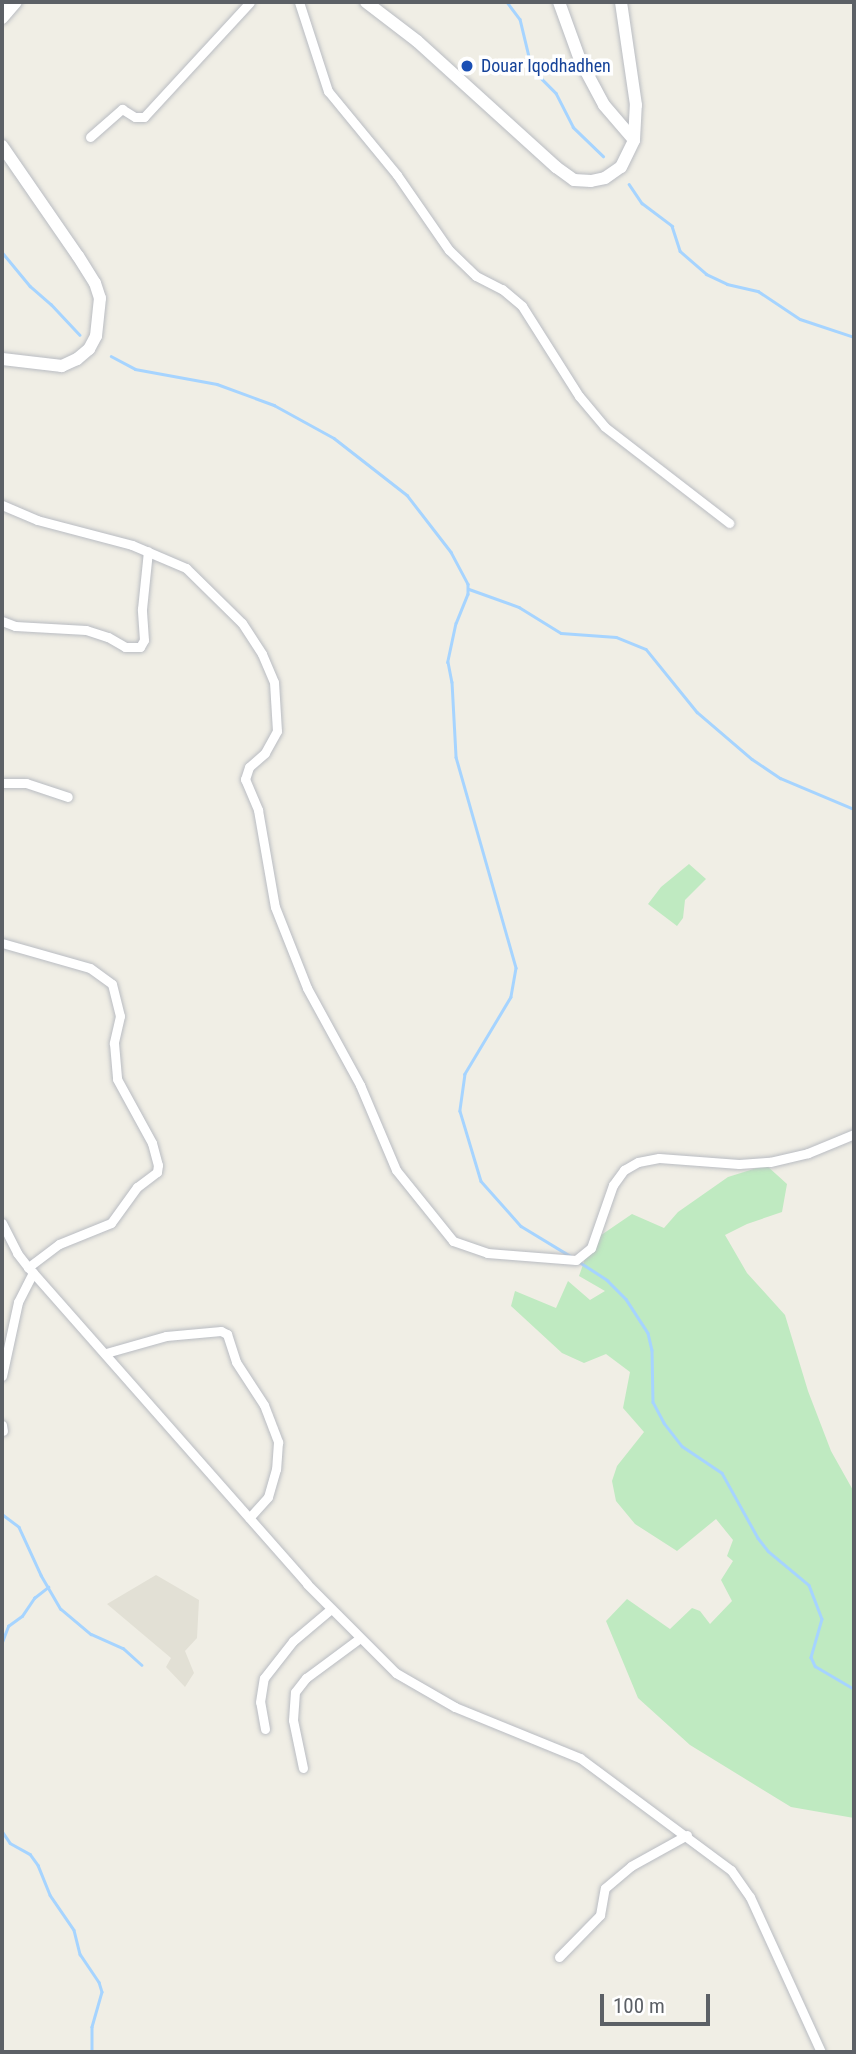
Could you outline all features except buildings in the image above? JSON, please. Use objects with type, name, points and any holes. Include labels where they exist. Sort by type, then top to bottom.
[{"type":"street","points":[[2,18],[16,2]]},
{"type":"street","points":[[90,137],[122,109],[135,117],[144,117],[250,2]]},
{"type":"street","points":[[299,2],[328,91],[397,175],[449,250],[476,276],[502,289],[522,306],[579,396],[605,427],[729,523]]},
{"type":"street","points":[[366,2],[417,41],[574,180],[591,181],[606,178],[621,167],[634,140],[636,105],[621,2]]},
{"type":"street","points":[[559,2],[580,60],[604,105],[634,140]]},
{"type":"street","points":[[2,146],[78,257],[94,283],[100,299],[96,336],[89,349],[77,359],[62,366],[2,359]]},
{"type":"street","points":[[2,505],[37,520],[148,551],[186,568],[221,600],[250,634],[271,672],[276,692],[277,731],[265,753],[249,767],[245,779],[258,810],[268,881],[288,944],[307,988],[360,1085],[400,1178],[453,1241],[487,1252],[579,1259],[591,1248],[613,1185],[624,1170],[638,1161],[659,1158],[739,1164],[770,1162],[808,1153],[854,1135]]},
{"type":"street","points":[[2,621],[15,626],[86,630],[108,637],[125,647],[140,647],[144,640],[142,609],[148,551]]},
{"type":"street","points":[[2,783],[26,783],[68,797]]},
{"type":"street","points":[[2,943],[90,968],[112,984],[120,1016],[114,1043],[117,1079],[152,1143],[158,1164],[157,1172],[137,1187],[111,1223],[59,1244],[31,1270],[18,1302],[2,1376]]},
{"type":"street","points":[[2,1223],[17,1253],[31,1270],[249,1518],[331,1609],[410,1683],[455,1707],[580,1758],[718,1857],[744,1885],[821,2052]]},
{"type":"street","points":[[106,1353],[166,1336],[221,1331],[228,1334],[236,1362],[264,1405],[278,1442],[276,1469],[268,1497],[249,1518]]},
{"type":"street","points":[[265,1729],[260,1702],[264,1678],[284,1650],[331,1609]]},
{"type":"street","points":[[303,1768],[293,1720],[295,1692],[306,1678],[360,1638]]},
{"type":"street","points":[[559,1957],[601,1913],[605,1888],[631,1866],[687,1835]]},
{"type":"shaded area","points":[[156,1575],[199,1600],[197,1638],[185,1651],[194,1673],[185,1687],[166,1667],[171,1658],[107,1604]]},
{"type":"green space","points":[[689,864],[706,879],[685,900],[683,918],[677,926],[648,904],[661,887]]},
{"type":"green space","points":[[766,1165],[787,1184],[782,1212],[725,1235],[747,1273],[785,1315],[808,1391],[831,1451],[854,1492],[854,1818],[791,1807],[690,1745],[638,1698],[606,1621],[627,1599],[670,1629],[692,1608],[700,1611],[710,1624],[732,1601],[721,1580],[733,1561],[727,1556],[733,1540],[716,1519],[677,1551],[635,1524],[616,1501],[612,1481],[617,1466],[644,1432],[623,1408],[630,1372],[606,1354],[584,1363],[562,1353],[511,1306],[515,1291],[556,1308],[568,1281],[590,1300],[605,1291],[579,1276],[591,1242],[632,1214],[664,1228],[678,1212],[728,1177]]},
{"type":"waterway","points":[[507,2],[520,19],[532,69],[556,93],[573,127],[603,156]]},
{"type":"waterway","points":[[629,184],[642,203],[672,226],[680,251],[706,274],[727,284],[758,291],[800,319],[854,337]]},
{"type":"waterway","points":[[2,252],[30,286],[80,335]]},
{"type":"waterway","points":[[111,356],[135,369],[217,384],[274,405],[334,438],[407,495],[451,552],[468,584],[468,594],[456,623],[448,662],[452,682],[456,757],[516,968],[511,997],[465,1074],[460,1111],[481,1181],[521,1226],[572,1257]]},
{"type":"waterway","points":[[469,589],[519,607],[561,633],[616,637],[646,649],[697,712],[752,759],[780,778],[854,809]]},
{"type":"waterway","points":[[578,1261],[607,1280],[626,1299],[648,1333],[652,1350],[653,1402],[664,1423],[682,1446],[722,1473],[768,1551],[809,1585],[822,1619],[811,1657],[815,1666],[854,1689]]},
{"type":"waterway","points":[[2,1514],[19,1527],[41,1575],[61,1609],[91,1634],[123,1648],[142,1665]]},
{"type":"waterway","points":[[2,1642],[8,1626],[22,1616],[34,1598],[48,1587]]},
{"type":"waterway","points":[[2,1831],[10,1843],[30,1854],[38,1865],[50,1895],[74,1930],[80,1954],[99,1982],[102,1992],[92,2027],[92,2052]]},
{"type":"place","name":"Douar Iqodhadhen","points":[[467,66]]}]
